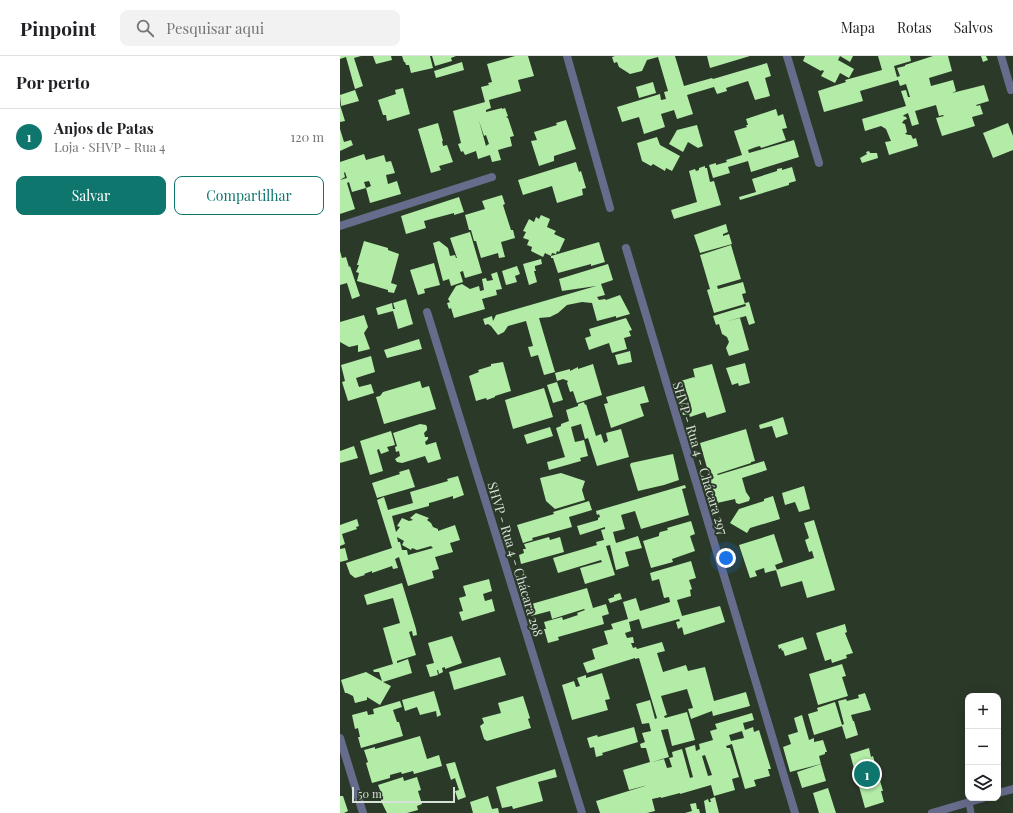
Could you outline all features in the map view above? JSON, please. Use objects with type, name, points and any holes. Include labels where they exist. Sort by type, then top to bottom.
[{"type":"street","points":[[567,56],[610,208]]},
{"type":"street","points":[[787,56],[819,163]]},
{"type":"street","points":[[1001,56],[1011,90]]},
{"type":"street","points":[[340,226],[492,177]]},
{"type":"street","name":"SHVP - Rua 4 - Chácara 297","points":[[626,248],[795,813]]},
{"type":"street","name":"SHVP - Rua 4 - Chácara 298","points":[[427,312],[582,813]]},
{"type":"street","points":[[340,738],[363,813]]},
{"type":"street","points":[[1001,792],[1013,789]]},
{"type":"street","points":[[932,813],[972,801]]},
{"type":"lane","points":[[968,802],[971,813]]},
{"type":"building","points":[[340,56],[361,56],[354,58],[363,86],[355,89],[346,57],[340,59]]},
{"type":"building","points":[[373,56],[391,56],[392,60],[376,64]]},
{"type":"building","points":[[402,56],[430,56],[433,68],[411,73],[409,65],[406,65]]},
{"type":"building","points":[[432,56],[456,56],[451,58],[452,61],[435,66]]},
{"type":"building","points":[[515,56],[528,56],[534,76],[518,80],[521,91],[489,100],[491,108],[486,110],[486,112],[505,108],[508,116],[506,117],[508,118],[514,136],[510,137],[512,146],[498,150],[501,160],[492,162],[490,155],[478,159],[476,151],[465,155],[463,151],[461,152],[458,144],[461,143],[453,111],[485,102],[481,87],[489,85],[488,83],[492,82],[487,64]],"holes":[[[479,121],[484,136],[486,135],[489,144],[486,146]]]},
{"type":"building","points":[[675,56],[684,86],[767,63],[771,76],[765,78],[770,96],[755,100],[748,81],[726,88],[727,91],[717,94],[714,87],[687,95],[693,114],[677,119],[674,110],[661,114],[665,127],[644,134],[639,117],[622,122],[617,107],[660,94],[661,100],[666,99],[664,92],[668,91],[658,57],[647,60],[642,71],[630,74],[619,67],[617,62],[614,63],[612,57]]},
{"type":"building","points":[[707,56],[750,56],[710,68]]},
{"type":"building","points":[[805,56],[840,56],[838,60],[854,69],[849,78],[840,73],[835,83],[821,76],[824,71],[821,71],[803,61]]},
{"type":"building","points":[[840,56],[853,56],[850,62]]},
{"type":"building","points":[[878,56],[910,56],[911,61],[894,66],[897,77],[900,76],[897,68],[933,56],[948,56],[952,71],[929,78],[931,86],[953,80],[956,91],[952,93],[984,85],[989,101],[976,105],[980,105],[983,114],[972,117],[975,126],[942,136],[936,118],[944,116],[939,116],[936,105],[915,111],[919,124],[912,126],[908,113],[903,116],[907,119],[902,123],[905,124],[907,132],[905,134],[911,135],[913,139],[916,138],[918,146],[889,155],[885,142],[891,141],[886,129],[881,126],[865,131],[862,119],[906,106],[901,91],[906,90],[908,97],[910,97],[906,84],[900,86],[898,80],[860,91],[863,101],[824,112],[818,91],[846,82],[845,80],[882,70]]},
{"type":"building","points":[[981,56],[986,56],[988,60],[983,62]]},
{"type":"building","points":[[462,62],[464,70],[436,78],[434,71]]},
{"type":"building","points":[[653,82],[656,93],[639,98],[636,87]]},
{"type":"building","points":[[403,88],[410,114],[387,121],[386,115],[383,115],[378,100],[396,94],[395,90]]},
{"type":"building","points":[[355,90],[359,101],[341,106],[340,95]]},
{"type":"building","points":[[340,105],[345,121],[340,122]]},
{"type":"building","points":[[776,109],[778,116],[783,114],[787,128],[782,129],[786,140],[761,148],[760,146],[756,147],[748,150],[749,153],[794,140],[799,157],[751,172],[748,161],[728,167],[730,173],[713,178],[709,165],[727,162],[726,160],[742,155],[734,131],[747,127],[746,125],[748,125],[746,119]]},
{"type":"building","points":[[566,120],[576,149],[554,156],[554,161],[539,166],[531,141],[537,140],[534,132],[557,125],[556,123]]},
{"type":"building","points":[[438,123],[443,146],[447,145],[453,162],[439,166],[441,170],[431,173],[418,129]]},
{"type":"building","points":[[1008,123],[1013,136],[1013,150],[993,158],[983,133]]},
{"type":"building","points":[[697,125],[703,146],[698,148],[688,142],[683,152],[669,144],[677,130]]},
{"type":"building","points":[[340,129],[344,142],[351,140],[353,145],[340,151]]},
{"type":"building","points":[[657,137],[660,145],[680,156],[672,171],[666,168],[665,171],[653,164],[651,166],[642,161],[637,143]]},
{"type":"building","points":[[869,151],[870,153],[877,153],[878,158],[862,163],[860,158]]},
{"type":"building","points":[[364,154],[366,160],[384,155],[386,162],[391,161],[395,173],[386,175],[388,184],[397,181],[401,194],[370,203],[366,188],[352,192],[349,182],[347,183],[355,209],[340,214],[340,162]],"holes":[[[345,172],[347,178],[340,180],[345,177]],[[369,181],[371,186],[366,188],[364,182]]]},
{"type":"building","points":[[576,162],[579,172],[581,171],[586,188],[582,189],[583,195],[557,203],[552,186],[523,195],[518,180]]},
{"type":"building","points":[[705,166],[705,168],[707,168],[710,182],[714,181],[721,205],[674,219],[671,210],[697,202],[689,171],[695,169],[696,171]]},
{"type":"building","points":[[792,167],[796,181],[789,183],[789,185],[740,200],[739,197],[756,192],[752,179],[777,171],[777,169],[782,168],[782,170]]},
{"type":"building","points":[[502,195],[505,204],[503,205],[515,238],[501,242],[505,257],[499,258],[498,253],[481,258],[476,241],[474,241],[471,230],[469,230],[465,215],[485,209],[482,201]]},
{"type":"building","points":[[459,197],[464,212],[454,215],[454,213],[424,221],[426,228],[406,234],[401,216]]},
{"type":"building","points":[[541,215],[550,219],[547,227],[556,231],[554,234],[565,239],[559,252],[557,251],[556,254],[552,253],[551,256],[545,253],[543,257],[531,251],[532,247],[527,245],[529,240],[523,238],[526,232],[523,231],[529,219],[534,222],[536,217],[539,219]]},
{"type":"building","points":[[726,224],[728,232],[723,234],[723,236],[729,234],[732,244],[700,253],[694,235]]},
{"type":"building","points":[[470,232],[482,273],[465,278],[463,271],[460,272],[463,282],[451,286],[449,279],[443,281],[433,243],[439,241],[448,248],[450,256],[455,255],[457,258],[450,238]]},
{"type":"building","points":[[364,241],[388,248],[388,250],[399,254],[391,283],[397,285],[394,293],[357,281],[359,273],[356,272],[359,265],[357,265]]},
{"type":"building","points":[[599,242],[605,262],[591,266],[591,264],[558,273],[551,256]]},
{"type":"building","points":[[731,245],[741,279],[717,286],[718,289],[743,282],[746,293],[742,294],[745,304],[714,313],[707,290],[710,289],[700,255]]},
{"type":"building","points":[[340,251],[342,258],[346,257],[349,267],[350,266],[360,296],[352,299],[347,283],[340,285]]},
{"type":"building","points":[[541,259],[542,264],[535,266],[536,271],[534,271],[537,282],[529,285],[523,264]]},
{"type":"building","points":[[434,263],[440,285],[424,289],[425,293],[418,295],[410,270]]},
{"type":"building","points":[[608,264],[613,280],[601,284],[605,295],[597,297],[599,300],[606,300],[620,295],[630,314],[597,321],[592,303],[582,302],[567,305],[558,313],[550,317],[539,318],[555,372],[544,375],[538,355],[531,357],[528,347],[533,346],[526,321],[508,326],[504,332],[498,335],[491,326],[488,324],[485,325],[483,319],[492,316],[493,321],[496,315],[596,286],[562,291],[559,279]]},
{"type":"building","points":[[517,266],[520,274],[515,276],[517,282],[506,285],[502,271]]},
{"type":"building","points":[[497,272],[502,289],[496,290],[497,295],[482,299],[485,309],[454,318],[451,308],[449,309],[447,303],[450,302],[448,299],[456,286],[462,284],[470,289],[479,286],[480,291],[484,290],[482,279],[486,278],[487,281],[493,280],[491,274]]},
{"type":"building","points":[[406,299],[413,324],[398,329],[393,311],[378,315],[376,308],[392,303],[393,309],[395,309],[393,303]]},
{"type":"building","points":[[749,302],[755,323],[749,325],[746,316],[728,321],[740,318],[749,350],[729,356],[726,348],[729,342],[727,337],[722,334],[719,324],[716,325],[713,316],[746,306],[745,303]]},
{"type":"building","points":[[364,315],[368,327],[364,333],[370,349],[358,352],[358,345],[349,347],[340,342],[340,322]]},
{"type":"building","points":[[626,318],[632,330],[629,331],[631,336],[624,338],[627,349],[612,353],[609,343],[589,350],[585,338],[591,336],[589,329]]},
{"type":"building","points":[[419,339],[422,349],[387,358],[384,350]]},
{"type":"building","points":[[630,351],[632,362],[618,365],[615,355]]},
{"type":"building","points":[[371,356],[375,372],[356,378],[359,387],[371,384],[374,393],[348,401],[342,382],[345,381],[341,365]]},
{"type":"building","points":[[503,362],[511,391],[487,400],[486,398],[476,401],[469,376],[479,372],[478,370],[491,366],[491,364]]},
{"type":"building","points":[[745,363],[750,383],[739,386],[738,383],[732,385],[726,368]]},
{"type":"building","points":[[593,364],[602,395],[577,403],[573,391],[570,392],[567,383],[568,381],[563,379],[557,381],[555,373],[570,369],[570,371],[578,367],[578,369]]},
{"type":"building","points":[[712,364],[726,412],[707,418],[705,412],[690,417],[689,414],[683,415],[674,383],[694,377],[695,378],[693,369]]},
{"type":"building","points":[[420,381],[422,388],[429,386],[436,409],[384,424],[376,397],[380,396],[383,392]]},
{"type":"building","points":[[557,382],[563,400],[553,403],[547,385]]},
{"type":"building","points":[[644,386],[649,402],[640,404],[644,416],[611,428],[604,404],[608,403],[606,397]]},
{"type":"building","points":[[544,388],[553,417],[513,429],[505,400]]},
{"type":"building","points":[[584,402],[585,405],[586,404],[596,436],[601,434],[604,443],[608,441],[606,433],[621,429],[629,457],[597,466],[588,438],[585,439],[581,424],[571,427],[575,442],[584,440],[588,456],[580,458],[581,461],[549,470],[547,462],[565,457],[556,428],[569,421],[566,410],[578,406],[578,404]]},
{"type":"building","points":[[783,417],[788,434],[776,438],[772,426],[760,429],[759,425]]},
{"type":"building","points":[[420,424],[426,425],[427,427],[427,430],[424,433],[425,437],[428,437],[425,442],[426,445],[436,442],[441,459],[428,463],[425,456],[402,463],[397,462],[395,459],[400,456],[399,451],[396,452],[395,447],[397,446],[393,433]]},
{"type":"building","points":[[550,427],[553,436],[527,444],[524,435]]},
{"type":"building","points":[[746,429],[755,461],[717,474],[718,475],[764,461],[767,470],[742,478],[746,492],[750,498],[749,501],[739,504],[736,503],[735,499],[717,503],[700,443]]},
{"type":"building","points":[[391,431],[395,445],[387,447],[389,451],[381,454],[379,449],[377,450],[383,471],[370,475],[360,441]]},
{"type":"building","points":[[354,446],[358,458],[340,463],[340,451]]},
{"type":"building","points":[[673,454],[679,480],[638,491],[630,465],[631,463]]},
{"type":"building","points":[[409,469],[415,487],[377,498],[372,483],[400,474],[399,472]]},
{"type":"building","points":[[561,473],[585,481],[582,490],[585,500],[555,509],[546,501],[540,478]]},
{"type":"building","points":[[458,476],[464,495],[453,499],[453,496],[429,503],[429,506],[392,516],[396,532],[400,527],[397,526],[402,518],[409,521],[413,520],[410,518],[416,513],[429,518],[427,520],[433,527],[438,529],[438,531],[455,525],[460,540],[450,543],[453,552],[435,557],[439,569],[432,571],[434,578],[408,586],[399,557],[395,559],[398,568],[393,569],[392,566],[372,573],[372,571],[355,578],[350,574],[346,563],[392,548],[377,500],[384,497],[388,510],[413,503],[410,492],[448,481],[447,479]],"holes":[[[397,537],[404,541],[402,545],[411,550],[412,548],[417,550],[431,546],[433,548],[408,555],[407,550],[402,550]]]},
{"type":"building","points":[[685,485],[686,488],[682,489],[689,515],[641,529],[635,511],[621,515],[625,529],[613,532],[616,543],[638,536],[642,548],[625,552],[629,566],[616,570],[610,545],[606,546],[615,575],[585,584],[580,568],[602,562],[601,560],[558,573],[553,558],[597,545],[596,542],[604,540],[601,530],[605,529],[605,527],[580,535],[577,526],[598,520],[600,517],[599,514],[597,515],[596,511]]},
{"type":"building","points":[[804,486],[810,509],[799,512],[795,502],[785,505],[782,493]]},
{"type":"building","points":[[773,496],[780,519],[750,528],[747,533],[730,523],[739,509],[764,501],[764,499]]},
{"type":"building","points":[[589,501],[592,510],[569,517],[572,527],[532,538],[533,540],[523,543],[517,525],[554,514],[553,512]]},
{"type":"building","points":[[357,519],[359,526],[356,527],[357,529],[342,534],[345,544],[340,546],[340,525]]},
{"type":"building","points":[[814,520],[835,590],[807,598],[802,581],[781,587],[776,570],[814,558],[812,551],[809,552],[805,540],[809,538],[804,523]]},
{"type":"building","points":[[691,521],[695,534],[690,536],[695,551],[672,559],[673,562],[651,568],[643,541],[659,536],[660,532],[668,530],[667,528]]},
{"type":"building","points":[[774,534],[783,562],[775,565],[777,570],[765,573],[764,568],[755,571],[757,576],[750,578],[739,545]]},
{"type":"building","points":[[549,537],[550,540],[560,537],[564,552],[521,564],[519,555],[524,553],[523,549],[526,549],[524,544]]},
{"type":"building","points":[[345,548],[348,560],[340,562],[340,549]]},
{"type":"building","points":[[691,561],[696,578],[689,580],[692,589],[690,590],[691,596],[677,600],[682,616],[720,606],[725,622],[684,635],[682,627],[678,629],[676,622],[680,621],[679,619],[642,629],[639,619],[629,622],[631,631],[625,633],[627,638],[633,637],[634,643],[631,643],[633,648],[636,647],[637,649],[662,642],[665,651],[657,653],[663,672],[686,665],[688,671],[705,667],[714,701],[746,692],[750,706],[713,716],[712,711],[691,719],[688,709],[693,708],[687,689],[661,696],[667,715],[664,716],[665,718],[687,712],[695,740],[672,746],[668,729],[661,730],[669,757],[652,762],[664,759],[667,768],[672,767],[669,758],[673,757],[672,752],[682,749],[690,778],[693,777],[685,748],[695,745],[696,751],[700,749],[699,744],[713,740],[710,731],[717,729],[715,724],[752,713],[754,720],[743,723],[745,730],[753,727],[754,732],[759,730],[771,769],[768,769],[770,776],[754,780],[756,786],[745,789],[732,744],[726,746],[727,748],[730,748],[739,777],[732,779],[735,790],[714,796],[711,785],[680,794],[652,799],[655,811],[647,813],[600,813],[596,801],[648,785],[629,790],[623,770],[650,762],[646,748],[641,748],[640,744],[645,742],[642,733],[651,731],[649,723],[642,724],[636,704],[650,700],[655,719],[657,718],[639,658],[587,673],[583,663],[595,659],[592,649],[608,644],[604,631],[613,629],[611,624],[628,619],[623,602],[636,598],[640,611],[670,602],[669,597],[664,598],[659,579],[652,581],[650,573]],"holes":[[[742,731],[744,738],[731,741],[729,735]],[[705,755],[712,775],[708,776],[702,756]]]},
{"type":"building","points":[[489,579],[492,591],[483,594],[485,601],[492,599],[495,611],[462,621],[459,612],[463,611],[459,598],[466,596],[463,586]]},
{"type":"building","points":[[402,583],[416,629],[417,635],[413,636],[412,631],[409,632],[416,655],[397,661],[397,663],[408,659],[412,673],[383,682],[391,686],[380,705],[367,697],[367,700],[355,703],[353,696],[345,693],[341,680],[366,672],[382,681],[379,672],[374,672],[373,670],[393,664],[383,628],[400,623],[393,598],[367,605],[364,595]]},
{"type":"building","points":[[587,588],[593,608],[606,604],[609,614],[602,616],[604,624],[558,637],[559,640],[548,643],[544,629],[546,629],[544,622],[562,617],[563,620],[578,615],[577,613],[585,610],[584,609],[552,619],[550,611],[531,616],[528,605]]},
{"type":"building","points":[[620,593],[622,599],[610,603],[608,599]]},
{"type":"building","points":[[845,624],[847,632],[845,633],[853,653],[846,655],[847,658],[832,663],[831,659],[825,661],[816,633]]},
{"type":"building","points":[[452,636],[462,663],[445,669],[445,667],[442,668],[443,672],[439,674],[437,670],[438,675],[430,677],[426,665],[434,663],[428,643]]},
{"type":"building","points":[[803,637],[807,649],[785,656],[783,650],[782,651],[781,648],[779,649],[778,645]]},
{"type":"building","points":[[500,657],[506,675],[454,690],[449,672]]},
{"type":"building","points":[[842,664],[846,676],[842,677],[848,696],[818,705],[809,674]]},
{"type":"building","points":[[602,673],[610,699],[605,700],[608,710],[572,720],[562,685],[574,681],[576,687],[580,686],[577,678],[586,675],[586,678]]},
{"type":"building","points":[[434,691],[441,715],[437,717],[436,711],[420,715],[417,707],[405,711],[402,700]]},
{"type":"building","points":[[865,693],[871,710],[851,715],[858,735],[846,739],[842,726],[814,735],[808,714],[818,711],[817,708],[835,702],[842,725],[844,724],[838,701],[846,699],[847,701],[859,698],[858,695]]},
{"type":"building","points":[[523,696],[530,718],[528,719],[531,728],[487,741],[484,739],[480,726],[484,723],[482,718],[501,713],[498,703]]},
{"type":"building","points":[[400,701],[402,707],[393,710],[397,722],[399,722],[403,736],[361,748],[358,737],[360,737],[358,728],[355,729],[352,715],[367,711],[368,715],[374,714],[373,709]]},
{"type":"building","points":[[802,715],[809,740],[814,738],[814,742],[823,740],[827,752],[819,756],[821,764],[790,772],[783,747],[791,744],[788,735],[798,732],[794,718]]},
{"type":"building","points":[[634,727],[638,742],[602,753],[603,755],[596,757],[594,747],[590,748],[587,738],[597,735],[598,737]]},
{"type":"building","points":[[420,736],[427,759],[439,755],[442,766],[414,774],[413,771],[402,774],[401,772],[390,775],[390,778],[372,783],[364,750],[375,747],[375,749]]},
{"type":"building","points":[[869,748],[871,757],[873,756],[883,791],[881,791],[884,802],[865,808],[850,754]]},
{"type":"building","points":[[455,762],[466,797],[458,800],[455,791],[459,790],[455,778],[451,780],[446,764]]},
{"type":"building","points":[[821,764],[826,781],[802,788],[797,772]]},
{"type":"building","points":[[555,769],[557,777],[538,782],[543,801],[513,809],[512,806],[502,808],[496,787]]},
{"type":"building","points":[[403,777],[404,781],[417,777],[421,790],[418,791],[422,804],[417,806],[418,810],[407,813],[387,813],[381,801],[382,795],[378,785]]},
{"type":"building","points":[[828,788],[836,813],[819,813],[813,793]]},
{"type":"building","points":[[340,796],[343,796],[348,811],[344,813],[340,813]]},
{"type":"building","points":[[488,796],[492,809],[498,808],[499,813],[473,813],[470,802]]},
{"type":"building","points":[[715,797],[719,813],[706,813],[704,801],[708,799],[709,802],[711,802],[710,799]]},
{"type":"building","points":[[696,803],[697,809],[699,809],[700,813],[685,813],[692,811],[690,804]]},
{"type":"place","name":"Anjos de Patas","points":[[867,774]]}]
